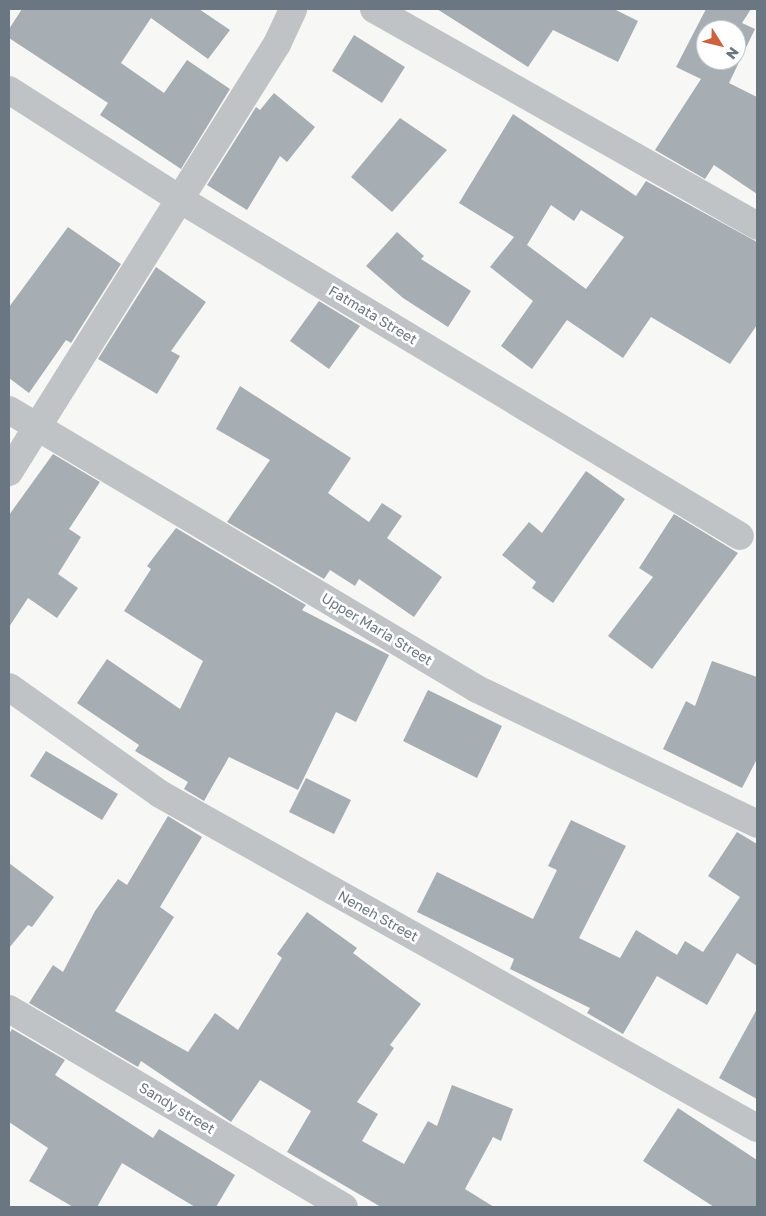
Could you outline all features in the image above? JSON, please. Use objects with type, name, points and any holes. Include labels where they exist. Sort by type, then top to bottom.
[{"type":"street","points":[[9,472],[277,44],[293,9]]},
{"type":"street","points":[[374,9],[757,226]]},
{"type":"street","name":"Fatmata Street","points":[[9,90],[181,200],[740,536]]},
{"type":"street","name":"Upper Maria Street","points":[[9,410],[477,689],[757,824]]},
{"type":"street","name":"Neneh Street","points":[[9,687],[160,794],[757,1128]]},
{"type":"street","name":"Sandy street","points":[[9,1009],[344,1207]]},
{"type":"building","points":[[22,9],[199,9],[230,30],[208,59],[151,18],[121,63],[164,93],[187,60],[230,89],[181,169],[100,115],[108,103],[9,38],[9,29]]},
{"type":"building","points":[[437,9],[614,9],[638,21],[618,62],[553,30],[528,67]]},
{"type":"building","points":[[706,9],[751,9],[744,20],[700,20]]},
{"type":"building","points":[[746,25],[755,29],[746,48]]},
{"type":"building","points":[[696,28],[696,70],[735,70],[729,83],[757,97],[757,194],[714,165],[705,179],[655,150],[701,79],[676,67]]},
{"type":"building","points":[[354,35],[405,67],[382,103],[332,71]]},
{"type":"building","points":[[274,93],[315,127],[287,162],[280,156],[247,210],[207,185],[256,107],[260,110]]},
{"type":"building","points":[[513,114],[636,196],[646,181],[757,242],[757,325],[730,364],[651,317],[623,358],[567,320],[532,369],[501,346],[533,301],[490,267],[514,237],[459,203]],"holes":[[[551,205],[574,221],[581,210],[624,237],[586,289],[527,245]]]},
{"type":"building","points":[[400,118],[447,150],[392,212],[351,177]]},
{"type":"building","points":[[68,227],[121,264],[71,343],[66,340],[29,393],[9,378],[9,307]]},
{"type":"building","points":[[397,232],[424,256],[421,259],[471,291],[448,327],[403,298],[366,266]]},
{"type":"building","points":[[156,267],[206,302],[171,351],[180,356],[157,394],[98,359]]},
{"type":"building","points":[[319,301],[360,326],[329,369],[290,341]]},
{"type":"building","points":[[240,386],[351,458],[328,493],[369,522],[382,503],[402,516],[387,538],[442,577],[414,617],[359,579],[355,586],[330,570],[324,579],[227,522],[270,460],[216,429]]},
{"type":"building","points":[[53,454],[100,482],[69,529],[81,537],[58,574],[78,588],[57,618],[28,598],[9,627],[9,515]]},
{"type":"building","points":[[586,471],[625,499],[553,603],[532,588],[536,582],[502,555],[529,522],[542,533]]},
{"type":"building","points":[[674,514],[738,553],[652,669],[608,636],[653,577],[639,568]]},
{"type":"building","points":[[176,528],[306,605],[302,610],[389,655],[356,722],[336,712],[298,790],[229,757],[204,801],[184,789],[188,782],[135,751],[139,745],[77,703],[107,659],[180,709],[203,661],[124,611],[151,569],[147,566]]},
{"type":"building","points":[[712,661],[757,677],[757,759],[742,788],[663,749],[686,701],[695,706]]},
{"type":"building","points":[[428,690],[502,726],[477,778],[403,741]]},
{"type":"building","points":[[46,751],[118,794],[102,820],[30,776]]},
{"type":"building","points":[[306,778],[351,800],[334,834],[289,812]]},
{"type":"building","points":[[168,816],[202,837],[160,907],[174,917],[115,1011],[188,1052],[215,1013],[238,1030],[282,958],[277,954],[307,912],[357,948],[353,953],[421,1004],[390,1045],[394,1048],[357,1102],[378,1114],[362,1141],[404,1164],[428,1121],[437,1126],[452,1085],[513,1109],[501,1141],[493,1137],[465,1189],[494,1207],[381,1207],[287,1152],[311,1111],[260,1080],[231,1122],[141,1061],[138,1067],[29,1003],[53,965],[63,972],[95,911],[118,879],[127,885]]},
{"type":"building","points":[[571,820],[626,846],[579,938],[620,958],[636,930],[677,955],[685,941],[703,952],[740,897],[708,876],[737,832],[757,844],[757,966],[737,953],[707,1005],[657,976],[623,1034],[587,1013],[590,1008],[510,969],[514,959],[417,912],[437,872],[533,919],[557,870],[548,866]]},
{"type":"building","points":[[9,863],[54,897],[32,927],[28,925],[9,948]]},
{"type":"building","points":[[757,1009],[757,1099],[719,1078]]},
{"type":"building","points":[[12,1029],[65,1060],[55,1075],[153,1138],[159,1129],[235,1175],[216,1207],[195,1207],[122,1163],[97,1207],[73,1207],[29,1181],[48,1148],[9,1122],[9,1034]]},
{"type":"building","points":[[678,1108],[757,1160],[757,1207],[714,1207],[643,1161]]}]
